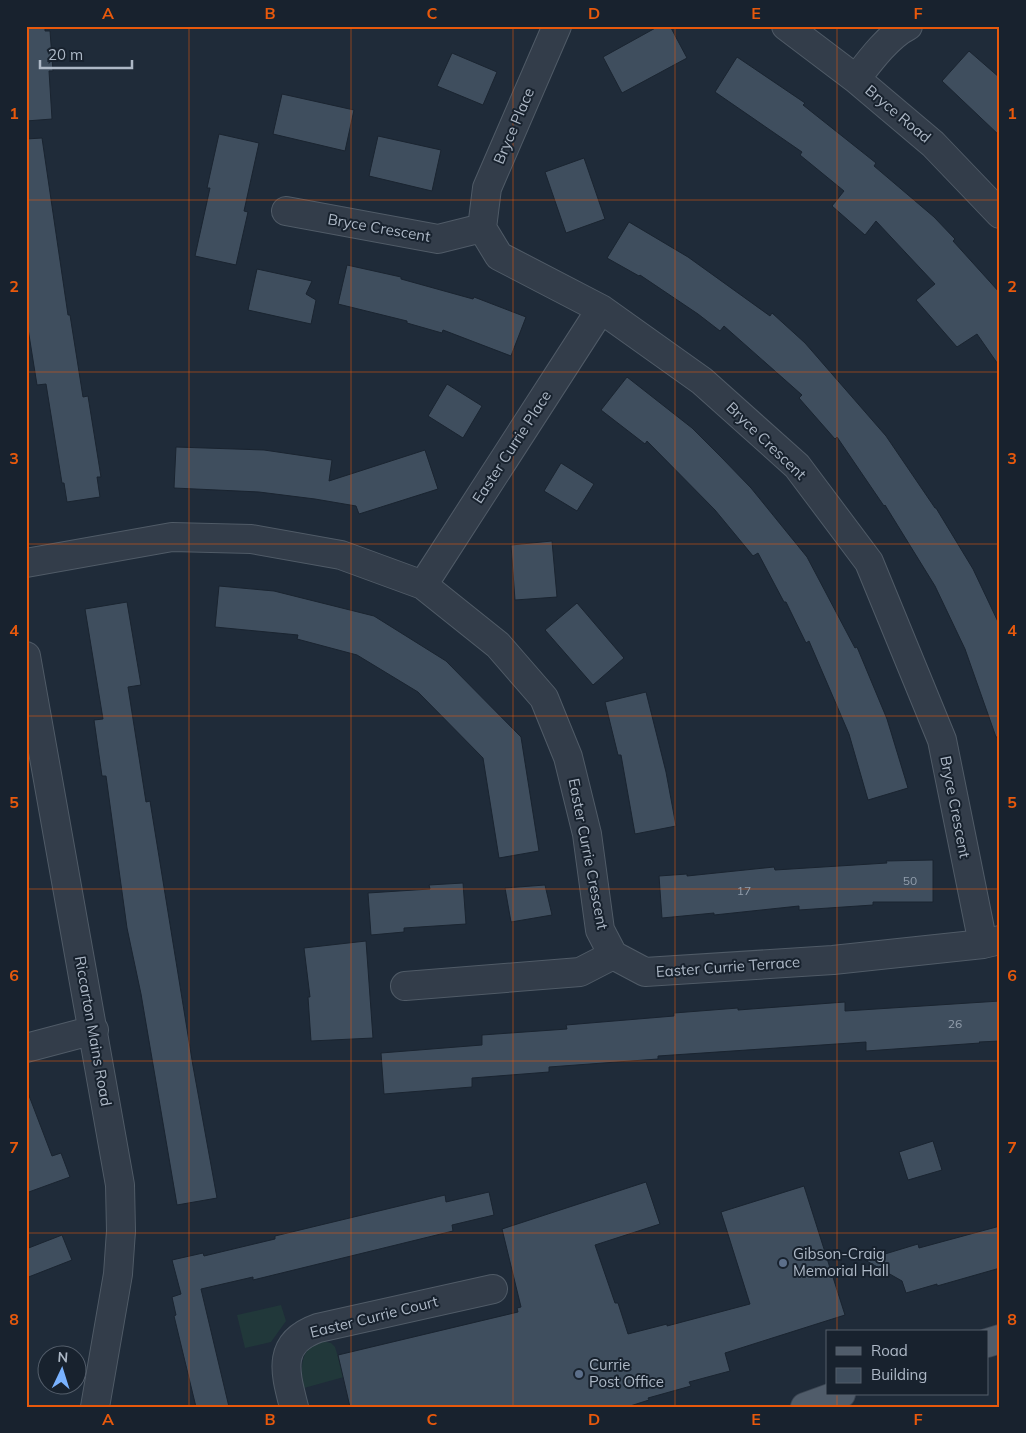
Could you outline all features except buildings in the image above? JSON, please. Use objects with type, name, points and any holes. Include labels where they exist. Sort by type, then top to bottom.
[{"type":"main road","points":[[988,1344],[1000,1339]]},
{"type":"main road","points":[[805,1407],[835,1396]]},
{"type":"street","name":"Bryce Place","points":[[482,228],[487,188],[557,26]]},
{"type":"street","name":"Bryce Road","points":[[786,26],[856,79],[934,144],[1000,214]]},
{"type":"street","points":[[856,79],[877,53],[900,30],[908,26]]},
{"type":"street","name":"Bryce Crescent","points":[[286,211],[438,239],[482,228],[499,256],[601,309],[702,381],[797,466],[869,562],[942,740],[991,942]]},
{"type":"street","name":"Easter Currie Place","points":[[423,585],[601,309]]},
{"type":"street","name":"Easter Currie Crescent","points":[[26,563],[172,537],[251,539],[341,555],[423,585],[498,645],[544,698],[568,757],[587,834],[600,930],[613,955]]},
{"type":"street","name":"Riccarton Mains Road","points":[[26,656],[94,1030],[120,1185],[121,1231],[118,1274],[95,1407]]},
{"type":"street","name":"Easter Currie Terrace","points":[[613,955],[645,972],[833,960],[991,942]]},
{"type":"street","points":[[405,986],[580,972],[613,955]]},
{"type":"street","points":[[26,1048],[94,1030]]},
{"type":"street","name":"Easter Currie Court","points":[[294,1407],[285,1369],[287,1358],[291,1347],[298,1338],[308,1332],[318,1328],[494,1289]]},
{"type":"green space","points":[[281,1305],[286,1321],[271,1342],[245,1348],[237,1315]]},
{"type":"green space","points":[[322,1341],[331,1343],[335,1347],[344,1377],[304,1388],[303,1360],[309,1348]]},
{"type":"place","name":"Gibson-Craig Memorial Hall","points":[[783,1263]]},
{"type":"place","name":"Currie Post Office","points":[[579,1374]]}]
